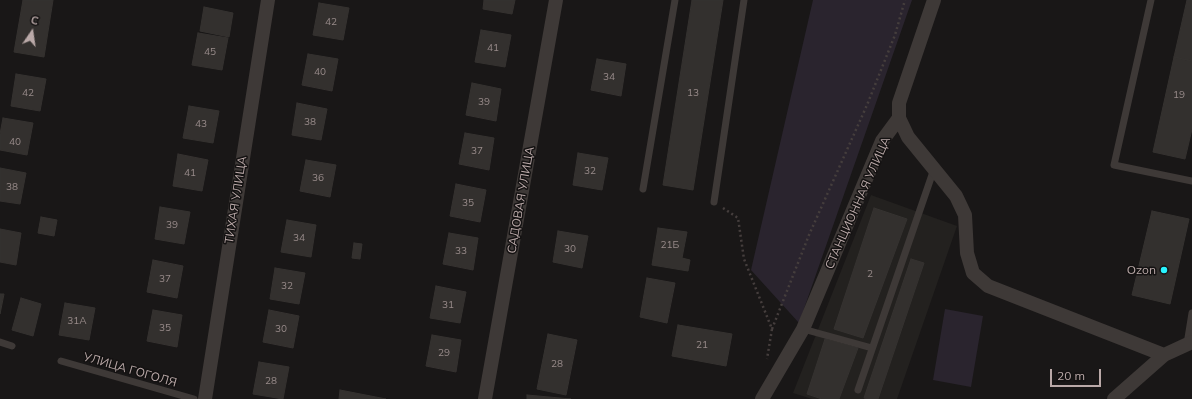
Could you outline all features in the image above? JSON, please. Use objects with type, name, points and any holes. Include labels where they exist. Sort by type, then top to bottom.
[{"type":"street","name":"ТИХАЯ УЛИЦА","points":[[205,399],[268,0]]},
{"type":"street","name":"САДОВАЯ УЛИЦА","points":[[485,399],[556,0]]},
{"type":"street","points":[[934,0],[899,103],[900,118],[908,137],[956,196],[965,215],[967,253],[973,273],[988,286],[1164,355]]},
{"type":"street","name":"СТАНЦИОННАЯ УЛИЦА","points":[[762,399],[803,329],[882,141],[900,118]]},
{"type":"street","points":[[1114,399],[1164,355],[1190,343]]},
{"type":"lane","points":[[643,189],[675,0]]},
{"type":"lane","points":[[714,202],[744,0]]},
{"type":"lane","points":[[1151,0],[1114,165],[1192,181]]},
{"type":"lane","points":[[858,390],[934,169]]},
{"type":"lane","points":[[1190,343],[1192,313]]},
{"type":"lane","points":[[803,329],[872,348]]},
{"type":"lane","points":[[0,342],[12,346]]},
{"type":"lane","name":"УЛИЦА ГОГОЛЯ","points":[[61,361],[194,399]]},
{"type":"path","points":[[766,360],[772,329],[809,235],[867,104],[892,42],[905,0]]},
{"type":"path","points":[[714,202],[738,218],[744,259],[772,329]]},
{"type":"shaded area","points":[[813,0],[912,0],[799,323],[751,270]]},
{"type":"shaded area","points":[[871,195],[957,226],[897,399],[812,399],[793,393]]},
{"type":"shaded area","points":[[945,309],[983,316],[971,387],[933,380]]},
{"type":"building","points":[[23,0],[53,0],[44,57],[14,52]]},
{"type":"building","points":[[484,0],[515,0],[512,14],[483,9]]},
{"type":"building","points":[[692,0],[723,0],[693,190],[663,185]]},
{"type":"building","points":[[1187,0],[1192,0],[1192,61],[1174,57]]},
{"type":"building","points":[[319,3],[349,8],[343,40],[313,35]]},
{"type":"building","points":[[204,7],[233,13],[229,37],[200,31]]},
{"type":"building","points":[[481,30],[511,35],[505,67],[475,62]]},
{"type":"building","points":[[198,33],[228,38],[222,70],[192,65]]},
{"type":"building","points":[[308,54],[338,59],[332,91],[302,85]]},
{"type":"building","points":[[1174,57],[1192,61],[1192,129],[1185,159],[1153,152]]},
{"type":"building","points":[[597,59],[626,64],[621,96],[591,90]]},
{"type":"building","points":[[16,74],[46,79],[40,111],[11,106]]},
{"type":"building","points":[[472,83],[501,89],[496,121],[466,115]]},
{"type":"building","points":[[297,103],[327,109],[321,140],[292,135]]},
{"type":"building","points":[[189,106],[219,111],[213,143],[183,138]]},
{"type":"building","points":[[3,118],[33,123],[27,155],[0,150],[0,134]]},
{"type":"building","points":[[465,133],[494,138],[489,170],[459,164]]},
{"type":"building","points":[[578,153],[608,158],[602,190],[573,185]]},
{"type":"building","points":[[178,154],[208,160],[202,191],[173,186]]},
{"type":"building","points":[[306,160],[336,165],[330,197],[300,191]]},
{"type":"building","points":[[0,168],[26,173],[20,204],[0,201]]},
{"type":"building","points":[[456,184],[486,190],[480,222],[450,216]]},
{"type":"building","points":[[160,207],[190,212],[184,244],[155,239]]},
{"type":"building","points":[[874,208],[907,219],[863,338],[834,329]]},
{"type":"building","points":[[1152,211],[1189,219],[1170,304],[1132,295]]},
{"type":"building","points":[[41,217],[57,220],[54,236],[38,233]]},
{"type":"building","points":[[287,220],[316,225],[311,257],[281,252]]},
{"type":"building","points":[[658,228],[687,232],[682,258],[690,260],[688,271],[652,265]]},
{"type":"building","points":[[0,229],[21,233],[16,265],[0,262]]},
{"type":"building","points":[[558,231],[588,236],[582,268],[553,262]]},
{"type":"building","points":[[449,233],[478,238],[473,270],[443,264]]},
{"type":"building","points":[[354,243],[362,244],[360,259],[352,258]]},
{"type":"building","points":[[911,259],[924,263],[878,399],[864,398]]},
{"type":"building","points":[[153,260],[183,266],[177,298],[147,292]]},
{"type":"building","points":[[275,268],[305,273],[299,304],[270,299]]},
{"type":"building","points":[[647,278],[675,283],[667,323],[640,317]]},
{"type":"building","points":[[436,286],[466,292],[460,323],[430,318]]},
{"type":"building","points":[[0,294],[4,294],[0,314]]},
{"type":"building","points":[[21,298],[41,304],[33,336],[12,330]]},
{"type":"building","points":[[65,303],[95,308],[89,340],[59,335]]},
{"type":"building","points":[[153,310],[182,315],[177,347],[147,341]]},
{"type":"building","points":[[269,310],[299,316],[293,348],[263,342]]},
{"type":"building","points":[[678,325],[732,334],[726,366],[672,356]]},
{"type":"building","points":[[548,334],[577,340],[566,395],[537,389]]},
{"type":"building","points":[[432,335],[461,340],[456,372],[426,366]]},
{"type":"building","points":[[825,339],[858,348],[839,399],[822,399],[807,394]]},
{"type":"building","points":[[259,362],[289,367],[283,399],[253,394]]},
{"type":"building","points":[[340,390],[386,399],[339,399]]},
{"type":"building","points":[[527,395],[571,399],[527,399]]},
{"type":"place","name":"Ozon","points":[[1164,270]]}]
